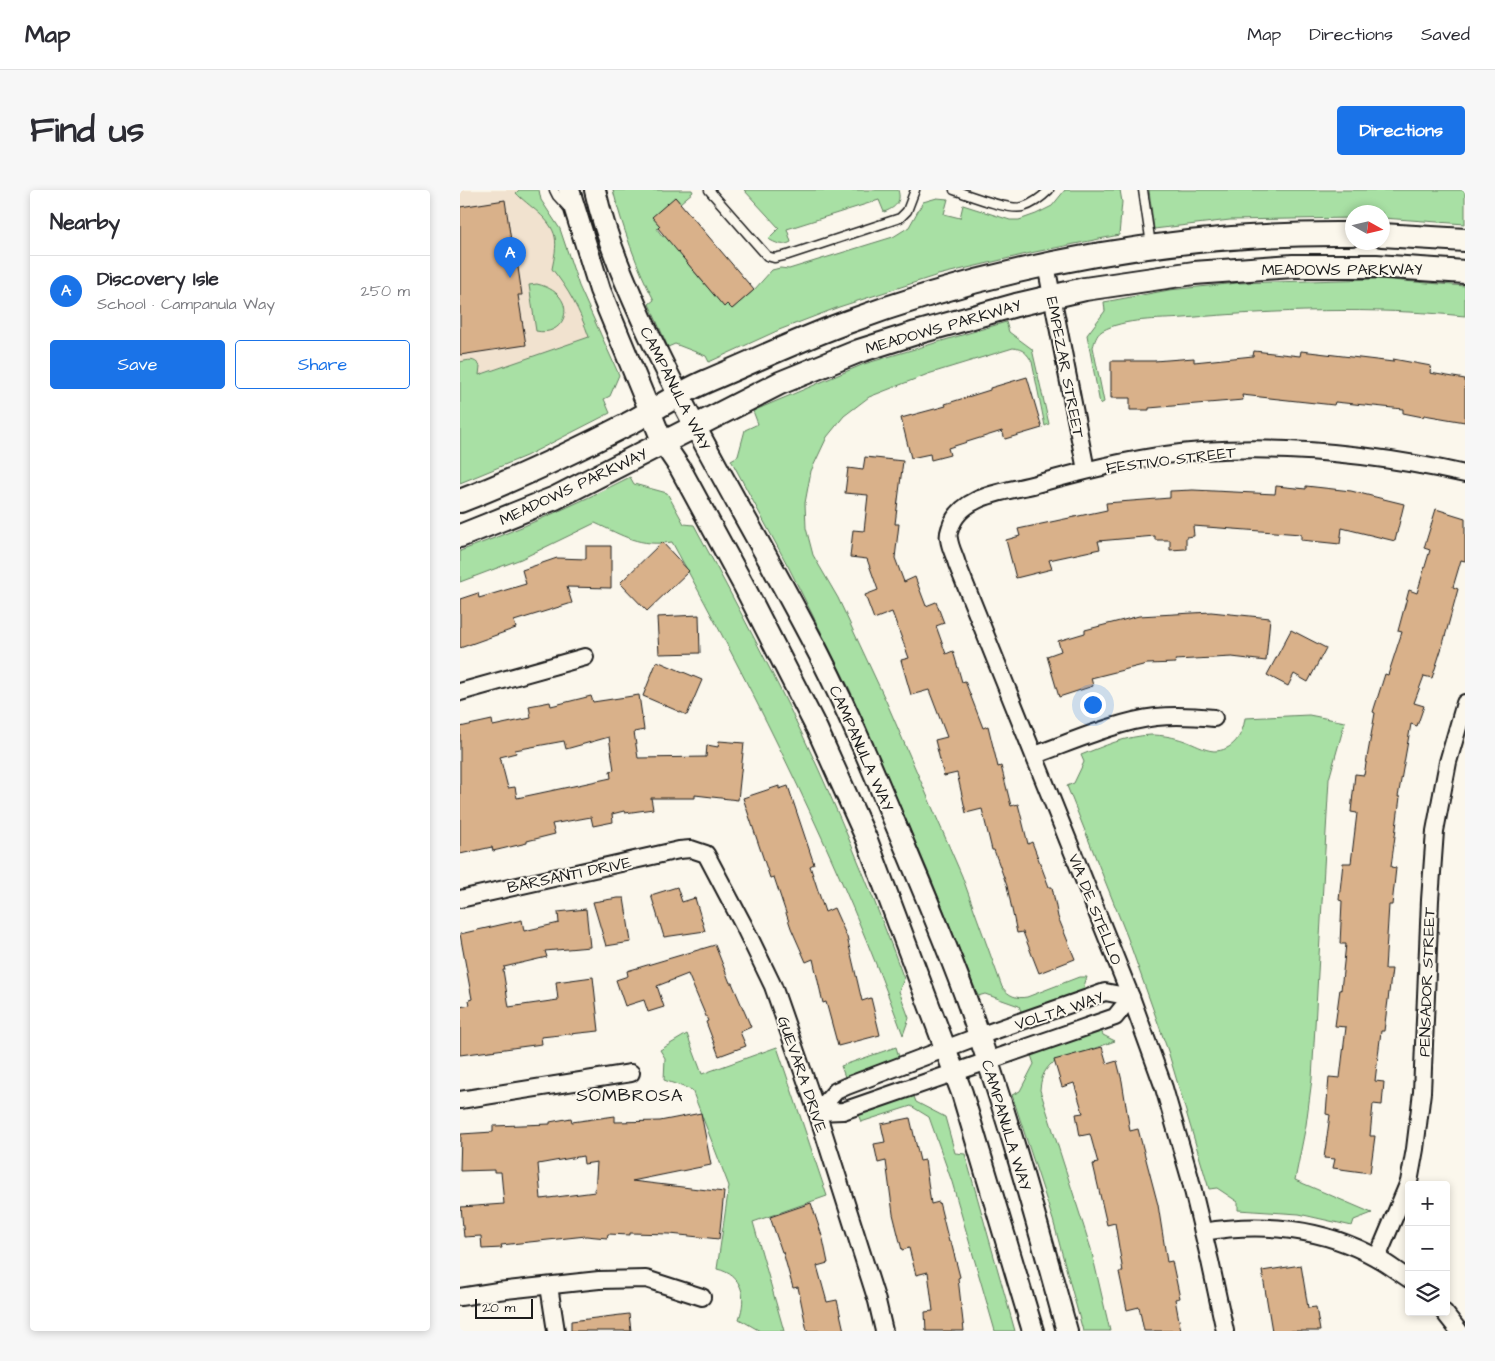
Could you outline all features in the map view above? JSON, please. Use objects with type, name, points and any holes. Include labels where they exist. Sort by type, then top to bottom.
[{"type":"main road","name":"MEADOWS PARKWAY","points":[[460,501],[546,465],[650,412],[678,395],[770,353],[855,319],[950,288],[1080,257],[1151,246],[1229,238],[1345,234]]},
{"type":"main road","name":"MEADOWS PARKWAY","points":[[1390,235],[1465,240]]},
{"type":"main road","name":"MEADOWS PARKWAY","points":[[460,536],[555,498],[780,383],[858,351],[925,330],[1053,296],[1084,289],[1194,273],[1293,266],[1376,266],[1465,272]]},
{"type":"street","name":"CAMPANULA WAY","points":[[569,190],[600,290],[664,443],[680,468],[744,586],[817,729],[867,840],[962,1093],[1032,1331]]},
{"type":"street","name":"CAMPANULA WAY","points":[[595,190],[620,267],[637,309],[678,395],[694,428],[803,624],[832,680],[871,764],[923,890],[979,1036],[1035,1216],[1067,1331]]},
{"type":"street","name":"EMPEZAR STREET","points":[[1046,265],[1086,470]]},
{"type":"street","name":"FESTIVO STREET","points":[[969,503],[996,493],[1086,470],[1148,458],[1201,451],[1254,449],[1376,457],[1465,474]]},
{"type":"street","name":"VIA DE STELLO","points":[[969,503],[953,518],[948,538],[1131,997],[1164,1088],[1203,1232],[1225,1331]]},
{"type":"street","points":[[460,692],[585,657]]},
{"type":"street","name":"PENSADOR STREET","points":[[1377,1258],[1409,1182],[1415,1149],[1422,1092],[1430,900],[1435,831],[1448,762],[1465,703]]},
{"type":"street","points":[[1035,755],[1117,726],[1154,717],[1184,715],[1214,718]]},
{"type":"street","name":"GUEVARA DRIVE","points":[[679,850],[691,849],[706,854],[721,880],[773,986],[817,1112],[877,1301],[884,1331]]},
{"type":"street","name":"BARSANTI DRIVE","points":[[460,898],[679,850]]},
{"type":"street","name":"VOLTA WAY","points":[[1105,992],[1131,997],[1115,1016],[843,1111],[817,1112],[836,1091],[979,1036],[1105,992]]},
{"type":"street","points":[[460,1100],[630,1073]]},
{"type":"street","points":[[1203,1232],[1228,1228],[1260,1227],[1300,1230],[1342,1242],[1377,1258],[1405,1276]]},
{"type":"street","points":[[460,1297],[599,1280],[646,1279],[702,1298]]},
{"type":"street","points":[[549,1286],[556,1331]]},
{"type":"street","points":[[1447,1316],[1460,1331]]},
{"type":"lane","points":[[554,190],[565,206],[576,215]]},
{"type":"lane","points":[[709,190],[767,256],[774,258],[900,218],[907,211],[915,190]]},
{"type":"lane","points":[[954,190],[1009,207],[1022,208],[1041,198],[1049,190]]},
{"type":"lane","points":[[1143,190],[1151,246]]},
{"type":"shaded area","points":[[460,190],[539,190],[541,200],[560,229],[579,286],[601,333],[460,381]]},
{"type":"green space","points":[[519,190],[539,190],[541,200],[560,229],[579,286],[619,375],[610,396],[604,399],[610,413],[526,456],[460,483],[460,362],[469,360],[476,362],[480,366],[479,375],[589,337],[574,301],[552,269],[556,245],[553,230],[544,218],[516,193]]},
{"type":"green space","points":[[613,190],[692,190],[693,192],[680,203],[675,197],[657,229],[663,237],[668,234],[701,280],[724,306],[727,304],[732,309],[754,290],[772,270],[780,268],[789,269],[893,237],[909,227],[923,202],[937,198],[948,199],[944,214],[960,218],[963,205],[1010,220],[1019,220],[1052,206],[1065,190],[1120,190],[1122,202],[1119,235],[1035,252],[938,275],[839,307],[779,330],[709,362],[706,356],[675,344],[668,347],[649,304],[654,300],[631,246]]},
{"type":"green space","points":[[744,190],[898,190],[899,198],[897,204],[884,212],[879,200],[787,229],[791,242],[782,244],[768,239],[779,228]]},
{"type":"green space","points":[[1149,190],[1465,190],[1465,224],[1390,219],[1390,205],[1345,205],[1345,218],[1230,220],[1154,229]]},
{"type":"green space","points":[[1378,279],[1465,286],[1465,316],[1394,311],[1290,311],[1142,320],[1121,324],[1102,331],[1096,338],[1093,347],[1104,402],[1100,404],[1087,335],[1105,311],[1104,302],[1169,290],[1238,283]]},
{"type":"green space","points":[[537,284],[551,289],[564,305],[565,314],[562,322],[556,328],[547,331],[536,331],[529,285]]},
{"type":"green space","points":[[1006,322],[1009,332],[1032,349],[1049,424],[1045,426],[1032,362],[1022,350],[1013,348],[928,374],[869,397],[844,416],[827,437],[811,471],[805,503],[806,528],[813,555],[838,598],[886,701],[962,876],[1002,987],[1007,993],[1023,998],[1079,977],[1087,977],[1084,986],[1087,992],[1022,1014],[1019,1006],[985,994],[978,996],[930,876],[850,690],[789,568],[731,460],[738,456],[745,430],[758,424],[753,411],[864,364]]},
{"type":"green space","points":[[630,477],[634,484],[667,493],[684,524],[694,525],[789,706],[852,846],[904,979],[899,991],[909,1018],[903,1035],[853,908],[797,784],[736,662],[672,542],[641,542],[595,523],[521,559],[460,582],[460,551],[546,517]]},
{"type":"green space","points":[[1309,715],[1345,722],[1329,779],[1312,1079],[1306,1125],[1295,1180],[1372,1213],[1354,1220],[1352,1226],[1299,1214],[1238,1210],[1238,1202],[1217,1188],[1209,1189],[1168,1051],[1127,936],[1067,786],[1074,783],[1084,762],[1081,755],[1124,739],[1151,735],[1172,737],[1214,751],[1227,748],[1236,741],[1242,730],[1245,718]]},
{"type":"green space","points":[[1101,1030],[1103,1035],[1115,1041],[1051,1064],[1043,1076],[1040,1090],[1091,1249],[1110,1331],[1083,1331],[1053,1220],[1012,1095],[1020,1091],[1034,1064],[1031,1055]]},
{"type":"green space","points":[[687,1034],[702,1074],[777,1047],[827,1196],[753,1222],[784,1331],[760,1331],[739,1319],[743,1303],[741,1288],[733,1276],[717,1269],[729,1186],[692,1090],[664,1080],[665,1058],[660,1050]]},
{"type":"green space","points":[[896,1047],[899,1057],[845,1077],[841,1066]]},
{"type":"green space","points":[[913,1094],[916,1102],[945,1117],[955,1153],[965,1154],[1015,1331],[995,1331],[952,1182],[929,1117],[911,1106],[861,1122],[858,1114]]},
{"type":"building","points":[[675,197],[754,290],[732,309],[727,304],[724,307],[658,228],[660,226],[652,217]]},
{"type":"building","points":[[505,200],[512,247],[515,247],[522,295],[518,295],[526,345],[460,355],[460,207]]},
{"type":"building","points":[[1254,351],[1300,356],[1301,351],[1393,362],[1393,359],[1431,366],[1430,373],[1465,379],[1465,422],[1403,413],[1403,409],[1335,402],[1334,405],[1242,395],[1243,400],[1149,408],[1149,410],[1130,410],[1130,398],[1111,398],[1111,361],[1154,361],[1194,358],[1194,362],[1253,356]]},
{"type":"building","points":[[1027,377],[1042,428],[1005,439],[1002,431],[948,448],[950,455],[931,460],[930,454],[911,458],[901,418],[946,406],[945,404]]},
{"type":"building","points":[[865,457],[903,461],[895,524],[899,524],[895,558],[904,582],[915,577],[926,606],[936,602],[944,623],[936,626],[946,654],[953,651],[962,682],[965,681],[983,728],[988,726],[998,767],[1001,766],[1011,806],[1018,804],[1028,844],[1032,842],[1049,887],[1052,887],[1058,917],[1075,959],[1039,973],[1023,932],[1017,933],[1007,886],[994,850],[992,850],[982,809],[966,813],[957,773],[944,776],[935,740],[947,737],[929,690],[911,695],[901,660],[909,658],[892,612],[874,619],[865,595],[878,590],[867,559],[850,557],[853,530],[864,531],[868,495],[845,493],[848,468],[863,470]]},
{"type":"building","points":[[1276,486],[1306,489],[1306,486],[1351,491],[1404,504],[1395,541],[1342,528],[1340,544],[1301,540],[1301,534],[1193,526],[1194,536],[1186,537],[1186,549],[1170,550],[1170,540],[1155,540],[1155,536],[1098,541],[1100,549],[1049,560],[1052,569],[1016,578],[1006,540],[1020,536],[1018,529],[1107,510],[1106,503],[1170,498],[1170,491],[1193,490],[1275,494]]},
{"type":"building","points":[[1436,509],[1465,518],[1465,561],[1461,560],[1453,587],[1458,589],[1432,678],[1424,676],[1414,703],[1424,706],[1417,726],[1411,724],[1398,797],[1400,797],[1391,867],[1396,868],[1392,905],[1389,905],[1385,969],[1392,969],[1384,1031],[1381,1031],[1375,1081],[1384,1082],[1382,1105],[1373,1104],[1370,1136],[1375,1136],[1370,1173],[1333,1168],[1335,1159],[1324,1158],[1330,1115],[1326,1114],[1329,1077],[1340,1078],[1346,1027],[1335,1026],[1346,944],[1340,944],[1342,901],[1339,900],[1343,863],[1351,863],[1357,813],[1351,812],[1355,774],[1364,775],[1375,713],[1373,712],[1385,674],[1388,675],[1402,632],[1398,631],[1409,590],[1417,593],[1430,550],[1424,548]]},
{"type":"building","points":[[662,542],[689,571],[647,611],[620,583]]},
{"type":"building","points":[[586,546],[611,546],[611,588],[567,587],[572,603],[514,621],[516,628],[460,648],[460,599],[478,593],[479,598],[526,584],[522,570],[557,558],[586,559]]},
{"type":"building","points":[[1211,612],[1270,618],[1266,661],[1232,657],[1175,660],[1176,663],[1147,664],[1091,678],[1093,686],[1059,697],[1047,656],[1061,651],[1058,641],[1085,633],[1085,630],[1139,616]]},
{"type":"building","points":[[699,615],[700,653],[659,654],[657,617]]},
{"type":"building","points":[[1291,630],[1326,648],[1308,682],[1294,674],[1288,686],[1267,675]]},
{"type":"building","points":[[657,661],[702,680],[687,715],[643,696]]},
{"type":"building","points":[[639,695],[644,730],[634,732],[638,758],[706,757],[707,745],[718,747],[719,741],[744,743],[738,800],[695,795],[695,798],[651,798],[653,809],[625,813],[624,811],[612,814],[613,822],[593,826],[591,817],[552,824],[555,834],[493,851],[492,847],[460,854],[460,727],[492,720],[493,726],[531,718],[529,706],[550,702],[551,706],[591,696],[593,702]],"holes":[[[609,737],[614,770],[610,771],[611,778],[517,798],[515,787],[508,788],[500,757],[516,753],[515,750],[564,741],[566,749]]]},
{"type":"building","points":[[779,786],[779,789],[788,786],[814,864],[810,866],[825,912],[834,908],[847,937],[862,1001],[871,998],[880,1035],[838,1046],[826,1002],[823,1003],[813,959],[806,962],[791,928],[774,877],[770,878],[743,798]]},
{"type":"building","points":[[677,887],[682,902],[695,898],[705,931],[664,937],[651,895]]},
{"type":"building","points":[[624,898],[631,942],[606,946],[593,902]]},
{"type":"building","points":[[586,909],[590,947],[545,951],[547,957],[504,967],[505,970],[503,970],[509,1007],[558,1000],[556,982],[593,977],[599,1031],[541,1037],[542,1044],[460,1055],[460,1007],[470,1005],[469,1000],[472,999],[460,934],[522,920],[524,931],[559,923],[558,912]]},
{"type":"building","points":[[715,945],[730,983],[732,983],[751,1027],[740,1032],[746,1046],[719,1056],[706,1022],[708,1021],[688,974],[657,986],[664,1007],[648,1012],[644,1000],[625,1006],[616,980],[628,976],[627,971]]},
{"type":"building","points":[[1102,1047],[1107,1064],[1117,1061],[1130,1131],[1138,1129],[1158,1205],[1167,1262],[1172,1261],[1180,1298],[1175,1299],[1181,1331],[1144,1331],[1139,1307],[1127,1310],[1119,1272],[1123,1272],[1115,1223],[1107,1225],[1093,1164],[1098,1163],[1090,1134],[1080,1136],[1076,1114],[1083,1113],[1074,1083],[1062,1087],[1054,1060]]},
{"type":"building","points":[[701,1113],[711,1165],[632,1181],[724,1192],[719,1239],[670,1234],[630,1233],[630,1235],[608,1234],[607,1238],[586,1236],[501,1245],[502,1248],[482,1249],[481,1236],[464,1237],[461,1207],[504,1204],[501,1172],[494,1172],[494,1170],[460,1171],[461,1134],[493,1132],[493,1126],[550,1124],[550,1122],[571,1118],[572,1122],[615,1116],[615,1122],[660,1121]],"holes":[[[583,1156],[584,1164],[597,1162],[595,1192],[541,1199],[538,1164]]]},
{"type":"building","points":[[910,1118],[920,1161],[925,1160],[931,1204],[939,1202],[960,1277],[958,1278],[964,1331],[926,1331],[925,1312],[933,1311],[928,1272],[916,1275],[909,1248],[902,1250],[893,1214],[886,1161],[878,1163],[874,1144],[885,1142],[881,1124]]},
{"type":"building","points":[[811,1203],[823,1239],[828,1263],[817,1266],[827,1302],[837,1300],[844,1331],[807,1331],[798,1287],[793,1288],[783,1252],[770,1217]]},
{"type":"building","points":[[1301,1265],[1308,1308],[1316,1307],[1320,1331],[1272,1331],[1262,1271]]},
{"type":"building","points":[[629,1314],[631,1331],[571,1331],[571,1321]]},
{"type":"place","name":"Discovery Isle","points":[[510,278]]},
{"type":"district","name":"SOMBROSA","points":[[630,1095]]}]
